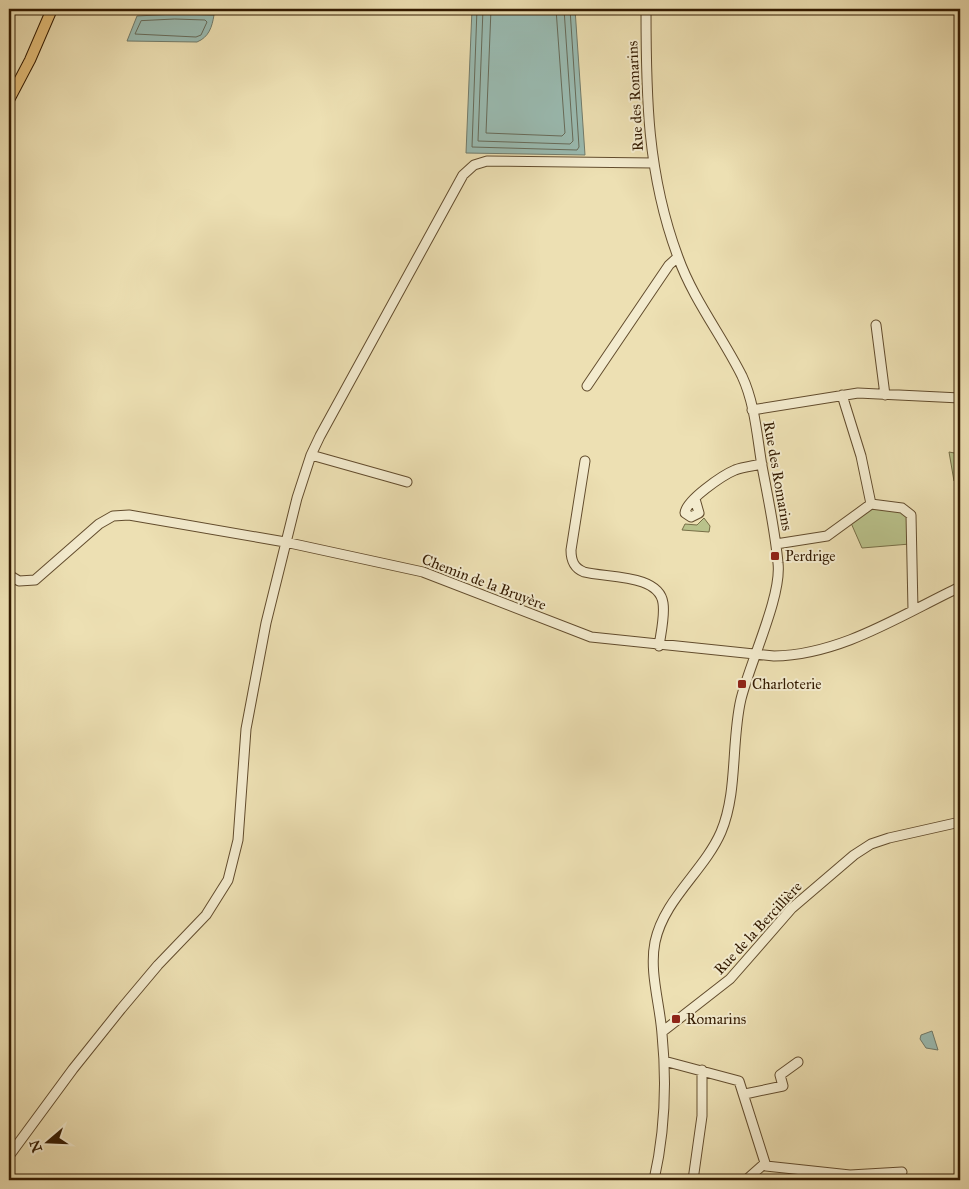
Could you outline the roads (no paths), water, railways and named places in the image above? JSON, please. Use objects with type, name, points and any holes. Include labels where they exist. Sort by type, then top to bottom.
[{"type":"main road","points":[[9,100],[30,60],[52,9]]},
{"type":"street","name":"Rue des Romarins","points":[[646,9],[647,110],[653,163],[678,257],[742,377],[752,410],[779,568],[777,584],[739,708],[728,805],[723,826],[709,853],[670,907],[655,944],[654,974],[662,1032],[665,1117],[654,1180]]},
{"type":"street","points":[[9,1156],[73,1069],[158,965],[216,903],[228,880],[238,840],[244,752],[250,705],[266,623],[285,542],[311,455],[421,252],[468,170],[487,161],[653,163]]},
{"type":"street","points":[[587,386],[669,265],[678,257]]},
{"type":"street","points":[[876,325],[885,394]]},
{"type":"street","points":[[752,410],[842,395],[885,394],[960,398]]},
{"type":"street","points":[[842,395],[861,456],[871,504]]},
{"type":"street","points":[[311,455],[407,482]]},
{"type":"street","points":[[585,461],[571,550],[572,560],[576,568],[584,572],[646,582],[657,589],[661,595],[663,608],[659,646]]},
{"type":"street","points":[[695,499],[727,474],[741,468],[762,464]]},
{"type":"street","points":[[776,544],[827,536],[871,504],[902,508],[911,515],[913,610]]},
{"type":"street","name":"Chemin de la Bruyère","points":[[9,575],[25,582],[39,578],[99,524],[121,515],[285,542],[423,572],[578,634],[603,640],[754,655],[801,654],[833,647],[960,587]]},
{"type":"street","name":"Rue de la Bercillière","points":[[662,1032],[730,979],[792,908],[854,855],[871,844],[889,838],[960,822]]},
{"type":"street","points":[[664,1061],[736,1079],[742,1084],[764,1164],[770,1167],[850,1176],[902,1172]]},
{"type":"street","points":[[745,1094],[783,1086],[780,1075],[798,1062]]},
{"type":"street","points":[[692,1180],[702,1116],[702,1070]]},
{"type":"street","points":[[746,1180],[764,1164]]},
{"type":"water","points":[[472,9],[575,9],[585,155],[466,153]]},
{"type":"water","points":[[175,14],[214,15],[209,31],[197,42],[127,41],[137,16]]},
{"type":"water","points":[[932,1031],[938,1050],[926,1048],[920,1039],[921,1035]]},
{"type":"place","name":"Perdrige","points":[[775,556]]},
{"type":"place","name":"Charloterie","points":[[742,684]]},
{"type":"place","name":"Romarins","points":[[676,1019]]}]
